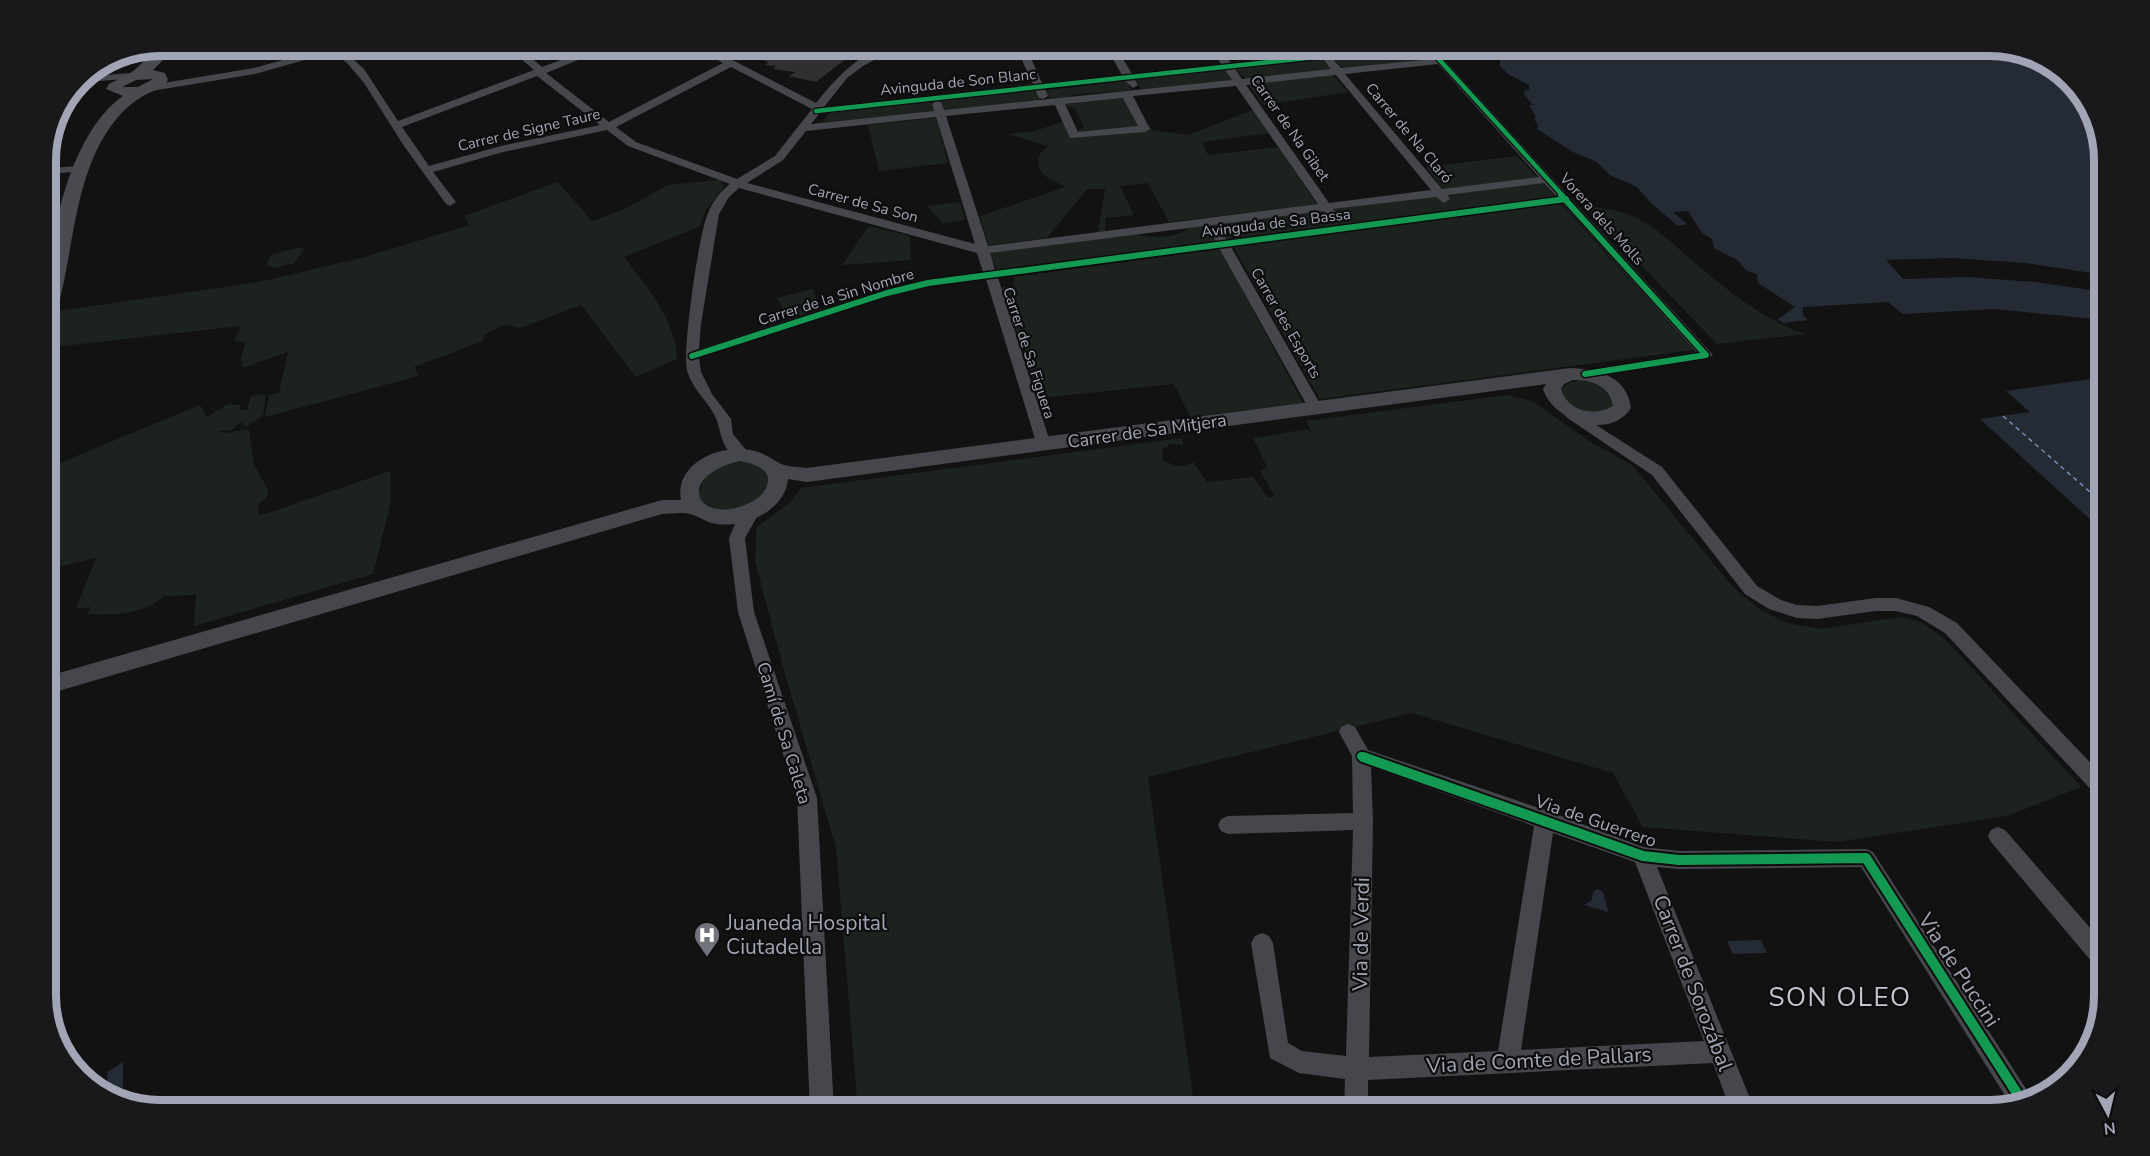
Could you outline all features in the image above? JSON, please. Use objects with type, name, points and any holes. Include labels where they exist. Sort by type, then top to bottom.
[{"type":"main road","points":[[118,94],[153,79],[165,56]]},
{"type":"main road","points":[[56,264],[83,169],[96,133],[118,94],[134,76],[153,79]]},
{"type":"street","points":[[153,79],[196,80],[255,71],[303,56]]},
{"type":"street","points":[[342,56],[375,87],[396,126],[450,202]]},
{"type":"street","name":"Carrer de Sa Son","points":[[522,56],[543,78],[632,144],[707,170],[737,184],[982,250]]},
{"type":"street","points":[[396,126],[582,56]]},
{"type":"street","points":[[717,56],[817,109]]},
{"type":"street","points":[[743,455],[732,445],[726,434],[724,419],[699,384],[692,356],[694,324],[713,214],[724,195],[737,184],[779,158],[843,76],[869,56]]},
{"type":"street","points":[[1025,56],[1046,104]]},
{"type":"street","points":[[1059,102],[1074,136],[1145,129],[1128,77],[1116,56]]},
{"type":"street","name":"Carrer de Na Gibet","points":[[1221,56],[1341,228]]},
{"type":"street","name":"Avinguda de Son Blanc","points":[[817,109],[1325,56]]},
{"type":"street","name":"Carrer de Na Claró","points":[[1325,56],[1456,213]]},
{"type":"street","name":"Vorera dels Molls","points":[[1436,56],[1706,355],[1630,367]]},
{"type":"street","name":"Avinguda de Son Blanc","points":[[804,128],[1440,61]]},
{"type":"street","name":"Carrer de Signe Taure","points":[[426,170],[501,148],[608,127],[731,63]]},
{"type":"street","points":[[94,79],[134,76]]},
{"type":"street","points":[[99,79],[118,94]]},
{"type":"street","name":"Carrer de Sa Figuera","points":[[936,98],[939,115],[1044,445]]},
{"type":"street","points":[[56,170],[83,169]]},
{"type":"street","name":"Avinguda de Sa Bassa","points":[[982,250],[1548,179]]},
{"type":"street","name":"Avinguda de Sa Bassa","points":[[990,274],[1566,199]]},
{"type":"street","name":"Carrer des Esports","points":[[1210,221],[1316,409]]},
{"type":"street","points":[[1105,235],[1116,258]]},
{"type":"street","points":[[56,238],[64,236]]},
{"type":"street","name":"Carrer de la Sin Nombre","points":[[692,356],[887,293],[990,274]]},
{"type":"street","points":[[1585,374],[1630,367]]},
{"type":"street","points":[[1615,387],[1619,374],[1630,367]]},
{"type":"street","points":[[1585,374],[1615,387],[1622,397],[1622,408],[1613,416],[1617,442]]},
{"type":"street","name":"Carrer de Sa Mitjera","points":[[775,470],[807,475],[1585,374]]},
{"type":"street","points":[[1560,377],[1553,383],[1551,392],[1564,409],[1617,442],[1657,471],[1751,590],[1770,603],[1798,614],[1828,613],[1885,604],[1919,610],[1951,628],[2094,779]]},
{"type":"street","name":"Carrer de Sa Mitjera","points":[[1487,386],[1524,390],[1586,418],[1613,416]]},
{"type":"street","points":[[714,461],[726,434]]},
{"type":"street","points":[[690,497],[692,478],[701,468],[714,461],[743,455],[766,461],[775,470],[778,479],[775,492],[753,510],[743,523],[737,538]]},
{"type":"street","name":"Carrer de Sa Mitjera","points":[[775,492],[807,475]]},
{"type":"street","points":[[56,681],[265,623],[690,497]]},
{"type":"street","points":[[690,497],[728,526],[737,538]]},
{"type":"street","points":[[714,516],[735,516],[753,510]]},
{"type":"street","name":"Camí de Sa Caleta","points":[[737,538],[746,612],[807,798],[821,1100]]},
{"type":"street","points":[[1348,732],[1361,756]]},
{"type":"street","name":"Via de Guerrero","points":[[1361,756],[1545,819],[1643,856],[1679,860],[1866,858]]},
{"type":"street","name":"Via de Verdi","points":[[1357,1100],[1363,821],[1361,756]]},
{"type":"street","points":[[1508,1061],[1545,819]]},
{"type":"street","points":[[1228,825],[1363,821]]},
{"type":"street","points":[[1998,836],[2094,948]]},
{"type":"street","name":"Carrer de Sorozábal","points":[[1643,856],[1739,1100]]},
{"type":"street","name":"Via de Puccini","points":[[1866,858],[2019,1096]]},
{"type":"street","name":"Via de Comte de Pallars","points":[[1262,942],[1278,1050],[1299,1062],[1358,1069],[1720,1051]]},
{"type":"shaded area","points":[[1359,56],[1427,56],[1430,59],[1344,69],[1333,59]]},
{"type":"shaded area","points":[[1501,56],[1990,56],[2024,61],[2036,66],[2059,81],[2069,91],[2089,126],[2094,153],[2094,319],[1995,309],[1903,314],[1888,302],[1803,307],[1803,315],[1808,320],[1783,323],[1778,319],[1795,307],[1758,283],[1757,274],[1747,271],[1737,260],[1714,248],[1712,239],[1702,233],[1688,211],[1673,212],[1687,224],[1678,226],[1651,203],[1637,187],[1610,175],[1597,162],[1573,152],[1537,129],[1538,125],[1534,119],[1536,117],[1529,105],[1533,105],[1524,94],[1524,91],[1529,90],[1529,85],[1508,74],[1500,66]]},
{"type":"shaded area","points":[[1322,59],[1332,70],[1246,79],[1235,69]]},
{"type":"shaded area","points":[[1224,69],[1232,79],[1231,81],[1145,90],[1141,89],[1136,80]]},
{"type":"shaded area","points":[[1333,75],[1348,92],[1263,105],[1248,84]]},
{"type":"shaded area","points":[[1126,81],[1132,90],[1072,95],[1067,99],[1050,100],[1046,90]]},
{"type":"shaded area","points":[[1034,89],[1040,101],[944,110],[941,100]]},
{"type":"shaded area","points":[[1126,98],[1140,124],[1148,124],[1152,130],[1188,135],[1253,110],[1270,133],[1202,142],[1208,155],[1278,147],[1317,204],[1169,222],[1148,183],[1120,186],[1134,215],[1106,218],[1105,231],[1098,232],[1105,189],[1087,189],[1047,238],[989,245],[980,216],[1066,187],[1050,179],[1039,167],[1040,154],[1048,146],[1007,134],[1035,131],[1064,121],[1076,132],[1084,127],[1075,108],[1063,105]]},
{"type":"shaded area","points":[[931,102],[934,112],[823,122],[831,111]]},
{"type":"shaded area","points":[[936,118],[948,163],[879,171],[868,125]]},
{"type":"shaded area","points":[[1517,156],[1537,177],[1443,189],[1426,167]]},
{"type":"shaded area","points":[[719,180],[724,187],[706,210],[699,227],[624,257],[659,305],[676,345],[677,359],[636,377],[581,305],[520,328],[504,325],[485,334],[483,341],[414,367],[419,376],[265,417],[269,395],[279,393],[288,352],[243,368],[241,360],[245,342],[234,341],[241,326],[56,347],[58,311],[259,282],[365,257],[469,225],[464,216],[558,182],[592,221],[627,208],[668,185]]},
{"type":"shaded area","points":[[1543,183],[1557,198],[997,270],[989,253],[1136,234],[1149,237],[1164,236],[1185,231],[1190,227]]},
{"type":"shaded area","points":[[960,202],[965,220],[943,223],[927,206]]},
{"type":"shaded area","points":[[1561,204],[1693,350],[1320,399],[1233,246]]},
{"type":"shaded area","points":[[1594,207],[1622,212],[1639,219],[1662,234],[1744,302],[1789,328],[1805,334],[1717,344],[1588,210]]},
{"type":"shaded area","points":[[869,226],[910,236],[911,260],[842,265]]},
{"type":"shaded area","points":[[301,247],[304,250],[293,264],[274,268],[266,265],[272,254]]},
{"type":"shaded area","points":[[1220,249],[1303,403],[1190,417],[1174,384],[1040,398],[1001,287],[1013,286],[1015,277]]},
{"type":"shaded area","points":[[812,289],[821,309],[789,319],[777,298]]},
{"type":"shaded area","points":[[2094,379],[2094,523],[1980,419],[2030,412],[2006,391]]},
{"type":"shaded area","points":[[1581,380],[1606,387],[1616,403],[1607,412],[1584,412],[1566,403],[1562,388],[1569,383]]},
{"type":"shaded area","points":[[259,394],[266,396],[263,416],[245,427],[241,422],[232,430],[217,431],[226,433],[249,429],[254,464],[268,490],[267,497],[258,505],[259,516],[390,471],[391,501],[373,574],[194,626],[196,595],[164,596],[147,607],[118,614],[87,614],[91,607],[76,609],[96,558],[56,567],[56,464],[200,405],[207,417],[228,404],[240,405],[239,410],[247,410],[251,397]]},
{"type":"shaded area","points":[[1507,395],[1532,401],[1591,442],[1632,465],[1733,587],[1759,609],[1787,623],[1821,629],[1900,617],[1921,622],[1945,639],[2081,787],[2007,816],[1837,842],[1643,827],[1613,773],[1412,713],[1148,777],[1193,1100],[857,1100],[836,848],[783,667],[755,561],[757,527],[791,502],[801,488],[1182,438],[1183,445],[1171,444],[1163,449],[1162,459],[1177,466],[1193,462],[1207,482],[1253,477],[1268,498],[1275,496],[1260,471],[1267,467],[1253,438],[1308,429],[1312,434],[1306,421]]},
{"type":"shaded area","points":[[743,461],[761,467],[769,480],[758,499],[737,509],[726,510],[705,503],[698,495],[708,474],[719,466]]},
{"type":"shaded area","points":[[1597,889],[1603,892],[1608,912],[1584,905],[1592,900],[1593,892]]},
{"type":"shaded area","points":[[1761,940],[1767,953],[1733,954],[1727,941]]},
{"type":"shaded area","points":[[123,1062],[123,1088],[116,1091],[108,1086],[107,1072]]},
{"type":"pier","points":[[1952,258],[2025,263],[2094,273],[2094,290],[2035,282],[1967,277],[1903,279],[1886,260]]},
{"type":"building","points":[[755,56],[816,56],[826,60],[831,56],[850,56],[816,82],[789,76],[795,72],[773,69],[776,66],[765,65],[768,62]]},
{"type":"ferry route","points":[[2003,416],[2094,495]]},
{"type":"cycle path","points":[[816,111],[1324,56]]},
{"type":"cycle path","points":[[1436,56],[1706,355],[1585,374]]},
{"type":"cycle path","points":[[692,356],[887,293],[928,283],[1566,199]]},
{"type":"cycle path","points":[[1361,756],[1643,856],[1679,860],[1866,858],[2019,1096]]},
{"type":"place","name":"Juaneda Hospital Ciutadella","points":[[707,958]]},
{"type":"district","name":"SON OLEO","points":[[1840,997]]}]
